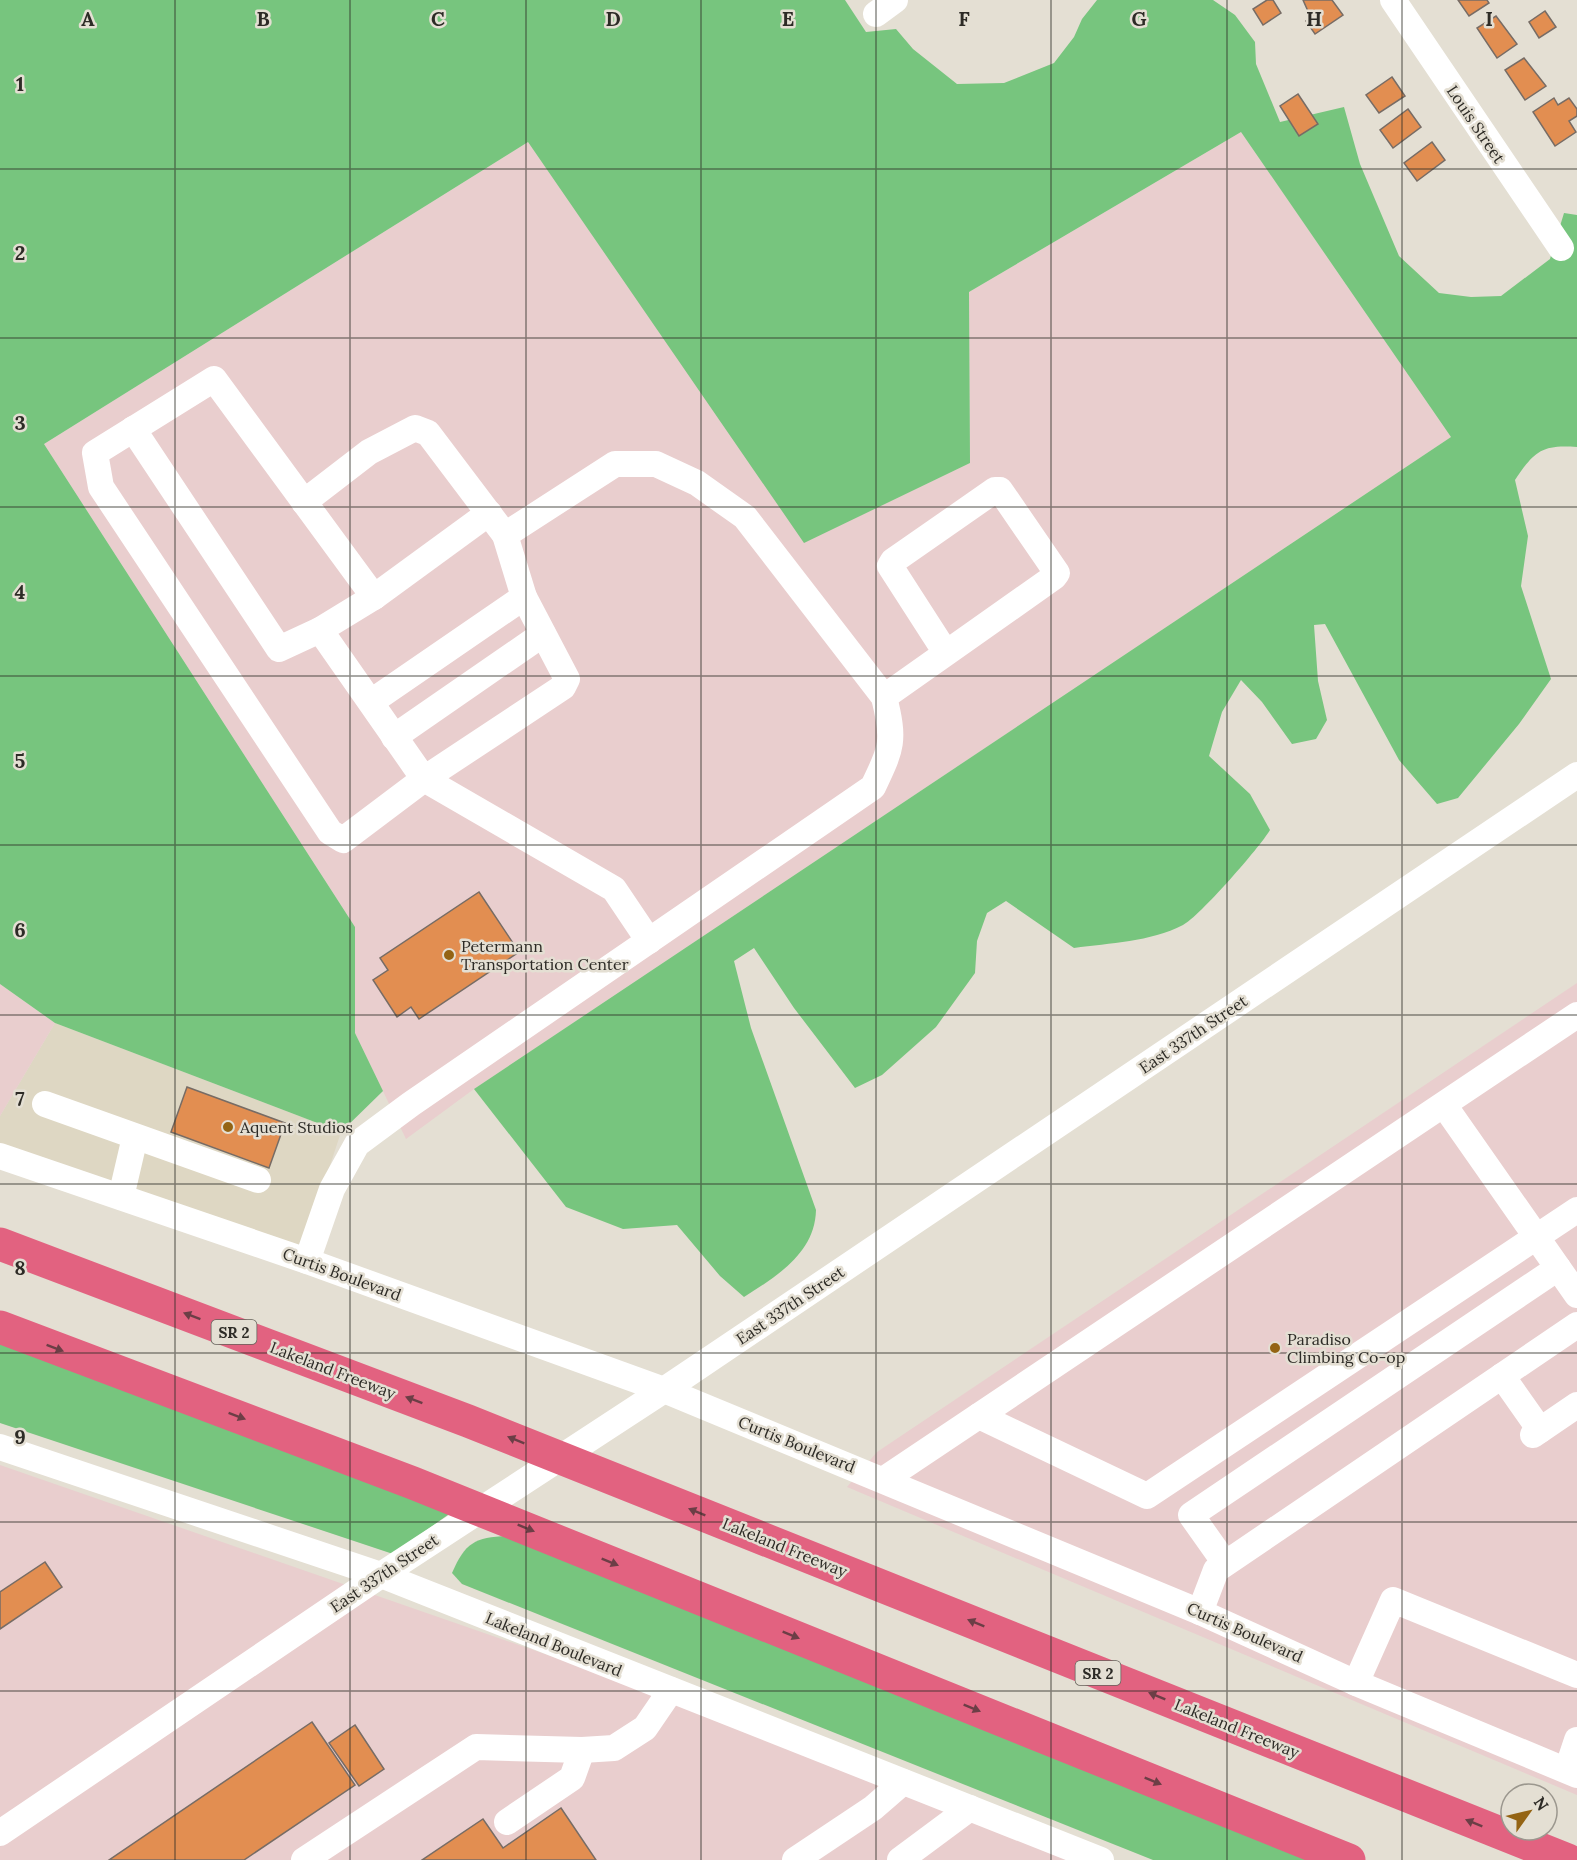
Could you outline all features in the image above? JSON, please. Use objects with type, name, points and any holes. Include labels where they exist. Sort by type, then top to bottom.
[{"type":"highway","name":"Lakeland Freeway","points":[[0,1244],[468,1421],[1568,1860]]},
{"type":"highway","points":[[0,1327],[413,1483],[1349,1860]]},
{"type":"street","name":"Louis Street","points":[[1393,0],[1561,248]]},
{"type":"street","points":[[304,502],[369,452],[415,428],[428,433],[505,535],[524,597],[567,680],[564,687],[424,779],[343,840],[330,832],[101,487],[95,453],[214,379],[304,502],[374,597]]},
{"type":"street","points":[[133,429],[279,649],[320,630],[374,597],[489,513]]},
{"type":"street","points":[[307,1262],[332,1189],[357,1144],[411,1104],[873,787],[888,755],[892,729],[884,697],[745,517],[697,483],[656,464],[615,464],[505,535]]},
{"type":"street","points":[[884,697],[946,653],[1057,573],[1000,490],[995,490],[892,561],[890,566],[946,653]]},
{"type":"street","points":[[371,702],[524,597]]},
{"type":"street","points":[[320,630],[424,779],[614,889],[649,941]]},
{"type":"street","points":[[394,737],[543,634]]},
{"type":"street","name":"East 337th Street","points":[[0,1833],[381,1575],[664,1390],[1577,774]]},
{"type":"street","points":[[883,1480],[1577,1016]]},
{"type":"street","points":[[45,1104],[258,1180]]},
{"type":"street","points":[[1443,1105],[1577,1295]]},
{"type":"street","points":[[121,1197],[135,1137]]},
{"type":"street","name":"Curtis Boulevard","points":[[0,1156],[307,1262],[664,1390],[1200,1611],[1356,1683],[1572,1773]]},
{"type":"street","points":[[979,1416],[1147,1496],[1577,1210]]},
{"type":"street","points":[[1225,1563],[1191,1515],[1558,1268]]},
{"type":"street","points":[[1200,1611],[1216,1570],[1225,1563],[1577,1325]]},
{"type":"street","points":[[1502,1376],[1536,1433],[1577,1405]]},
{"type":"street","name":"Lakeland Boulevard","points":[[0,1447],[381,1575],[1101,1860]]},
{"type":"street","points":[[1356,1683],[1393,1600],[1577,1675]]},
{"type":"street","points":[[304,1860],[476,1747],[582,1750],[614,1748],[645,1728],[671,1690]]},
{"type":"street","points":[[1572,1773],[1577,1740]]},
{"type":"street","points":[[507,1822],[572,1778],[582,1750]]},
{"type":"street","points":[[795,1860],[873,1808],[903,1782]]},
{"type":"street","points":[[900,1860],[970,1808]]},
{"type":"shaded area","points":[[1241,132],[1451,437],[474,1089],[406,1139],[355,1033],[355,927],[44,444],[528,142],[805,542],[970,463],[969,292]]},
{"type":"shaded area","points":[[1577,983],[1577,1795],[1559,1787],[1559,1782],[1546,1782],[847,1487],[877,1452]]},
{"type":"shaded area","points":[[0,984],[55,1023],[0,1116]]},
{"type":"shaded area","points":[[55,1023],[341,1132],[302,1251],[0,1145],[0,1116]]},
{"type":"shaded area","points":[[0,1465],[568,1662],[1069,1860],[0,1860]]},
{"type":"green space","points":[[0,0],[845,0],[866,32],[896,29],[913,49],[957,84],[1004,83],[1054,63],[1074,37],[1082,19],[1097,0],[1213,0],[1235,15],[1255,42],[1256,64],[1280,122],[1344,107],[1360,164],[1399,256],[1439,293],[1471,297],[1501,296],[1550,259],[1564,213],[1577,215],[1577,447],[1555,447],[1540,452],[1533,456],[1515,480],[1528,536],[1521,586],[1551,679],[1519,724],[1458,798],[1437,804],[1399,760],[1325,624],[1314,625],[1318,681],[1327,720],[1316,739],[1292,744],[1262,702],[1241,680],[1222,712],[1209,756],[1250,794],[1270,830],[1215,896],[1191,919],[1170,931],[1130,941],[1074,948],[1006,901],[987,913],[977,941],[975,973],[936,1027],[882,1075],[855,1088],[794,1008],[754,948],[734,961],[751,1028],[816,1210],[809,1239],[792,1262],[769,1281],[744,1297],[720,1276],[677,1225],[623,1229],[566,1207],[474,1089],[1451,437],[1241,132],[969,292],[970,463],[804,543],[528,142],[44,444],[355,927],[355,1033],[383,1091],[341,1132],[55,1023],[0,984]]},
{"type":"green space","points":[[0,1340],[452,1512],[393,1554],[0,1423]]},
{"type":"green space","points":[[507,1536],[1322,1860],[1153,1860],[462,1584],[452,1573],[462,1555],[472,1544],[487,1538]]},
{"type":"building","points":[[1267,0],[1273,0],[1281,13],[1263,25],[1253,9]]},
{"type":"building","points":[[1303,0],[1332,0],[1343,15],[1315,34],[1306,21],[1311,18]]},
{"type":"building","points":[[1458,0],[1487,0],[1489,3],[1469,16]]},
{"type":"building","points":[[1545,11],[1556,27],[1539,38],[1529,22]]},
{"type":"building","points":[[1496,16],[1517,44],[1497,58],[1477,28]]},
{"type":"building","points":[[1524,58],[1546,86],[1525,100],[1505,70]]},
{"type":"building","points":[[1392,77],[1405,96],[1379,113],[1366,95]]},
{"type":"building","points":[[1298,94],[1318,124],[1299,136],[1280,106]]},
{"type":"building","points":[[1554,98],[1558,105],[1569,98],[1577,109],[1577,116],[1569,121],[1576,132],[1555,146],[1533,112]]},
{"type":"building","points":[[1408,109],[1421,127],[1393,148],[1380,130]]},
{"type":"building","points":[[1432,142],[1445,160],[1417,181],[1404,163]]},
{"type":"building","name":"Petermann Transportation Center","points":[[479,892],[519,952],[419,1019],[411,1007],[397,1017],[373,980],[388,970],[380,958]]},
{"type":"building","name":"Aquent Studios","points":[[187,1087],[285,1123],[269,1168],[171,1132]]},
{"type":"building","points":[[45,1562],[62,1587],[0,1629],[0,1592]]},
{"type":"building","points":[[312,1722],[355,1785],[244,1860],[109,1860]]},
{"type":"building","points":[[355,1725],[384,1769],[359,1786],[329,1743]]},
{"type":"building","points":[[561,1808],[596,1860],[422,1860],[483,1819],[503,1848]]},
{"type":"place","name":"Petermann Transportation Center","points":[[449,955]]},
{"type":"place","name":"Aquent Studios","points":[[228,1127]]},
{"type":"place","name":"Paradiso Climbing Co-op","points":[[1275,1348]]}]
